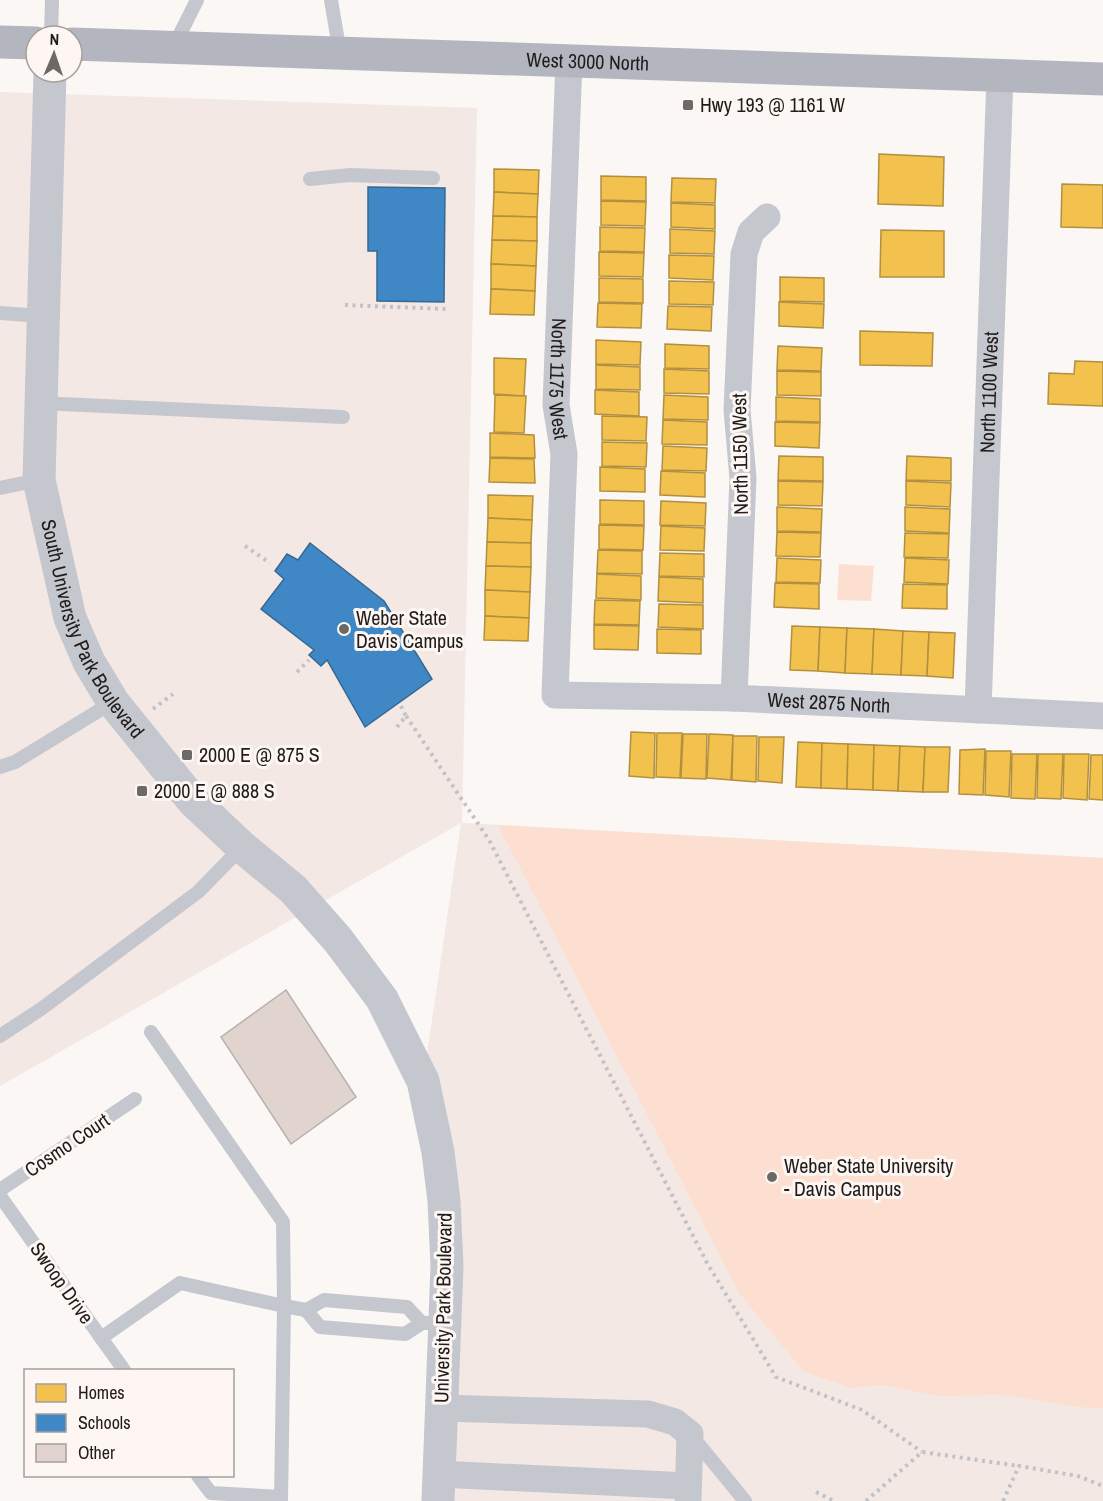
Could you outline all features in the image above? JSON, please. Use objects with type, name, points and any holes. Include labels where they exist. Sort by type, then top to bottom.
[{"type":"main road","points":[[0,42],[24,43]]},
{"type":"main road","name":"West 3000 North","points":[[84,44],[1103,79]]},
{"type":"street","name":"North 1175 West","points":[[555,695],[564,454],[556,405],[568,61]]},
{"type":"street","name":"North 1100 West","points":[[978,710],[1000,75]]},
{"type":"street","name":"South University Park Boulevard","points":[[50,84],[39,403],[39,480],[70,618],[89,662],[113,702],[193,801],[242,847],[293,889],[338,940],[382,999],[423,1081]]},
{"type":"street","name":"North 1150 West","points":[[734,698],[743,478],[737,410],[744,254],[751,232],[767,217]]},
{"type":"street","name":"West 2875 North","points":[[555,695],[734,698],[1103,716]]},
{"type":"street","name":"University Park Boulevard","points":[[423,1081],[438,1152],[444,1201],[447,1266],[433,1323],[441,1408],[438,1487]]},
{"type":"street","points":[[438,1487],[688,1493],[690,1434],[675,1422],[648,1414],[441,1408]]},
{"type":"lane","points":[[51,24],[52,0]]},
{"type":"lane","points":[[173,48],[197,0]]},
{"type":"lane","points":[[331,0],[340,53]]},
{"type":"lane","points":[[310,179],[350,175],[433,178]]},
{"type":"lane","points":[[0,314],[42,316]]},
{"type":"lane","points":[[39,403],[343,417]]},
{"type":"lane","points":[[0,488],[39,480]]},
{"type":"lane","points":[[0,767],[15,762],[113,702]]},
{"type":"lane","points":[[0,1036],[41,1010],[198,892],[242,847]]},
{"type":"lane","points":[[151,1032],[283,1222],[281,1499],[211,1493],[199,1477]]},
{"type":"lane","name":"Cosmo Court","points":[[0,1190],[135,1099]]},
{"type":"lane","name":"Swoop Drive","points":[[0,1196],[123,1369]]},
{"type":"lane","points":[[101,1338],[180,1283],[306,1310],[324,1300],[407,1307],[433,1323]]},
{"type":"lane","points":[[306,1310],[320,1327],[405,1334],[433,1323]]},
{"type":"lane","points":[[690,1434],[745,1501]]},
{"type":"path","points":[[345,305],[446,309]]},
{"type":"path","points":[[245,546],[270,563]]},
{"type":"path","points":[[297,672],[309,660]]},
{"type":"path","points":[[153,710],[173,694]]},
{"type":"path","points":[[401,706],[489,840],[707,1263],[776,1377],[862,1410],[922,1452],[1078,1476],[1103,1486]]},
{"type":"path","points":[[397,727],[406,716]]},
{"type":"path","points":[[866,1501],[922,1452]]},
{"type":"path","points":[[1003,1501],[1018,1466]]},
{"type":"path","points":[[816,1492],[834,1501]]},
{"type":"shaded area","points":[[0,92],[477,108],[462,823],[1103,858],[1103,1501],[438,1501],[447,1266],[423,1081],[461,823],[0,1086]]},
{"type":"shaded area","points":[[839,564],[874,566],[871,601],[837,600]]},
{"type":"shaded area","points":[[498,825],[1103,858],[1103,1408],[1077,1407],[1003,1395],[938,1396],[882,1385],[851,1388],[804,1372],[739,1293]]},
{"type":"building: Homes","points":[[879,154],[944,157],[943,206],[878,204]]},
{"type":"building: Homes","points":[[494,169],[539,170],[538,194],[494,192]]},
{"type":"building: Homes","points":[[601,176],[646,177],[646,201],[601,200]]},
{"type":"building: Homes","points":[[672,178],[716,179],[715,203],[671,202]]},
{"type":"building: Homes","points":[[1062,184],[1103,185],[1103,228],[1061,227]]},
{"type":"building: Homes","points":[[494,192],[538,194],[537,217],[493,216]]},
{"type":"building: Homes","points":[[601,201],[646,202],[645,226],[601,225]]},
{"type":"building: Homes","points":[[671,203],[715,205],[715,229],[671,227]]},
{"type":"building: Homes","points":[[493,216],[537,217],[537,241],[492,240]]},
{"type":"building: Homes","points":[[600,227],[645,228],[644,252],[600,251]]},
{"type":"building: Homes","points":[[670,229],[715,231],[714,254],[670,253]]},
{"type":"building: Homes","points":[[881,230],[944,231],[944,277],[880,277]]},
{"type":"building: Homes","points":[[492,240],[537,241],[536,266],[491,264]]},
{"type":"building: Homes","points":[[599,252],[644,253],[643,277],[599,276]]},
{"type":"building: Homes","points":[[669,255],[714,256],[713,280],[669,278]]},
{"type":"building: Homes","points":[[491,264],[536,266],[535,291],[491,289]]},
{"type":"building: Homes","points":[[780,277],[824,278],[824,302],[780,301]]},
{"type":"building: Homes","points":[[599,278],[643,279],[643,303],[599,302]]},
{"type":"building: Homes","points":[[669,281],[714,282],[713,305],[669,304]]},
{"type":"building: Homes","points":[[491,289],[535,291],[534,315],[490,314]]},
{"type":"building: Homes","points":[[779,302],[824,304],[823,328],[779,326]]},
{"type":"building: Homes","points":[[598,303],[642,304],[641,328],[597,327]]},
{"type":"building: Homes","points":[[668,306],[712,307],[711,331],[667,329]]},
{"type":"building: Homes","points":[[860,331],[933,333],[932,366],[860,365]]},
{"type":"building: Homes","points":[[596,340],[641,342],[640,365],[596,364]]},
{"type":"building: Homes","points":[[665,344],[709,346],[709,369],[665,368]]},
{"type":"building: Homes","points":[[778,346],[822,348],[821,371],[777,370]]},
{"type":"building: Homes","points":[[494,358],[526,359],[524,396],[494,394]]},
{"type":"building: Homes","points":[[1075,361],[1103,362],[1103,406],[1048,404],[1049,373],[1074,374]]},
{"type":"building: Homes","points":[[596,365],[640,367],[640,390],[596,389]]},
{"type":"building: Homes","points":[[664,369],[709,371],[709,394],[664,393]]},
{"type":"building: Homes","points":[[777,371],[821,372],[821,396],[777,395]]},
{"type":"building: Homes","points":[[595,390],[639,392],[639,416],[595,414]]},
{"type":"building: Homes","points":[[495,395],[526,396],[524,433],[494,432]]},
{"type":"building: Homes","points":[[664,395],[708,397],[708,420],[663,419]]},
{"type":"building: Homes","points":[[776,397],[820,399],[820,422],[776,421]]},
{"type":"building: Homes","points":[[602,416],[647,417],[646,441],[602,440]]},
{"type":"building: Homes","points":[[663,420],[707,422],[707,445],[662,444]]},
{"type":"building: Homes","points":[[775,422],[820,423],[819,448],[775,446]]},
{"type":"building: Homes","points":[[490,433],[534,435],[535,458],[490,457]]},
{"type":"building: Homes","points":[[602,442],[647,443],[646,467],[602,466]]},
{"type":"building: Homes","points":[[663,446],[707,448],[706,471],[662,470]]},
{"type":"building: Homes","points":[[779,456],[823,457],[823,481],[778,480]]},
{"type":"building: Homes","points":[[907,456],[951,458],[951,481],[906,480]]},
{"type":"building: Homes","points":[[490,458],[534,459],[535,483],[489,482]]},
{"type":"building: Homes","points":[[600,467],[645,469],[645,492],[600,491]]},
{"type":"building: Homes","points":[[661,471],[705,473],[705,497],[660,495]]},
{"type":"building: Homes","points":[[778,481],[823,482],[822,506],[778,505]]},
{"type":"building: Homes","points":[[906,481],[951,483],[950,507],[906,505]]},
{"type":"building: Homes","points":[[488,495],[533,496],[532,520],[488,518]]},
{"type":"building: Homes","points":[[600,500],[644,501],[644,525],[600,524]]},
{"type":"building: Homes","points":[[661,501],[706,503],[705,526],[660,525]]},
{"type":"building: Homes","points":[[777,507],[822,509],[821,532],[777,531]]},
{"type":"building: Homes","points":[[905,507],[950,509],[949,533],[905,531]]},
{"type":"building: Homes","points":[[488,518],[532,520],[531,543],[487,542]]},
{"type":"building: Homes","points":[[599,525],[644,526],[643,550],[599,549]]},
{"type":"building: Homes","points":[[661,526],[705,528],[704,551],[660,550]]},
{"type":"building: Homes","points":[[777,532],[821,533],[820,557],[776,556]]},
{"type":"building: Homes","points":[[905,533],[949,534],[948,558],[904,557]]},
{"type":"building: Homes","points":[[487,542],[531,543],[531,567],[486,566]]},
{"type":"building: Homes","points":[[598,550],[642,551],[642,574],[597,573]]},
{"type":"building: Homes","points":[[660,553],[704,554],[704,577],[659,576]]},
{"type":"building: Homes","points":[[777,558],[821,560],[820,583],[776,582]]},
{"type":"building: Homes","points":[[905,558],[949,560],[948,584],[904,582]]},
{"type":"building: Homes","points":[[486,566],[531,567],[530,592],[485,590]]},
{"type":"building: Homes","points":[[597,574],[641,576],[641,600],[596,598]]},
{"type":"building: Homes","points":[[659,577],[703,579],[703,603],[658,601]]},
{"type":"building: Homes","points":[[775,583],[819,584],[819,609],[774,607]]},
{"type":"building: Homes","points":[[903,584],[947,585],[947,609],[902,608]]},
{"type":"building: Homes","points":[[485,590],[530,592],[529,618],[485,616]]},
{"type":"building: Homes","points":[[595,600],[640,601],[639,625],[594,624]]},
{"type":"building: Homes","points":[[659,604],[703,605],[703,629],[658,627]]},
{"type":"building: Homes","points":[[485,616],[529,618],[528,641],[484,640]]},
{"type":"building: Homes","points":[[594,625],[639,626],[638,650],[594,649]]},
{"type":"building: Homes","points":[[792,626],[820,627],[818,671],[790,670]]},
{"type":"building: Homes","points":[[820,627],[847,628],[845,673],[818,671]]},
{"type":"building: Homes","points":[[847,628],[874,629],[872,674],[845,673]]},
{"type":"building: Homes","points":[[657,629],[701,630],[701,654],[657,653]]},
{"type":"building: Homes","points":[[874,629],[903,631],[901,675],[872,674]]},
{"type":"building: Homes","points":[[903,631],[929,632],[927,676],[901,675]]},
{"type":"building: Homes","points":[[929,632],[955,633],[953,678],[927,676]]},
{"type":"building: Homes","points":[[631,732],[655,733],[654,778],[629,776]]},
{"type":"building: Homes","points":[[657,733],[682,733],[680,778],[656,777]]},
{"type":"building: Homes","points":[[683,734],[707,734],[706,779],[681,778]]},
{"type":"building: Homes","points":[[709,734],[733,735],[731,780],[707,778]]},
{"type":"building: Homes","points":[[733,736],[757,736],[756,782],[732,780]]},
{"type":"building: Homes","points":[[759,737],[784,737],[782,783],[758,781]]},
{"type":"building: Homes","points":[[798,742],[822,743],[821,788],[796,787]]},
{"type":"building: Homes","points":[[822,743],[848,744],[847,789],[821,788]]},
{"type":"building: Homes","points":[[848,744],[874,745],[873,790],[847,789]]},
{"type":"building: Homes","points":[[874,745],[900,746],[898,791],[873,790]]},
{"type":"building: Homes","points":[[900,746],[925,747],[923,792],[898,791]]},
{"type":"building: Homes","points":[[925,747],[950,747],[948,792],[923,792]]},
{"type":"building: Homes","points":[[985,749],[983,795],[959,794],[960,750]]},
{"type":"building: Homes","points":[[986,751],[1011,751],[1009,797],[985,795]]},
{"type":"building: Homes","points":[[1012,754],[1037,754],[1035,799],[1011,798]]},
{"type":"building: Homes","points":[[1038,754],[1063,754],[1061,799],[1037,798]]},
{"type":"building: Homes","points":[[1064,754],[1089,754],[1087,800],[1063,798]]},
{"type":"building: Homes","points":[[1091,755],[1103,755],[1103,800],[1089,799]]},
{"type":"building: Schools","points":[[368,187],[445,188],[444,302],[377,301],[377,251],[368,251]]},
{"type":"building: Schools","name":"Weber State Davis Campus","points":[[310,543],[384,601],[432,679],[365,727],[327,660],[321,666],[309,655],[314,650],[261,609],[284,579],[275,571],[287,554],[298,560]]},
{"type":"building: Other","points":[[286,990],[356,1097],[291,1144],[221,1037]]},
{"type":"place","name":"Hwy 193 @ 1161 W","points":[[688,105]]},
{"type":"place","name":"Weber State Davis Campus","points":[[344,629]]},
{"type":"place","name":"2000 E @ 875 S","points":[[187,755]]},
{"type":"place","name":"2000 E @ 888 S","points":[[142,791]]},
{"type":"place","name":"Weber State University - Davis Campus","points":[[772,1177]]}]
